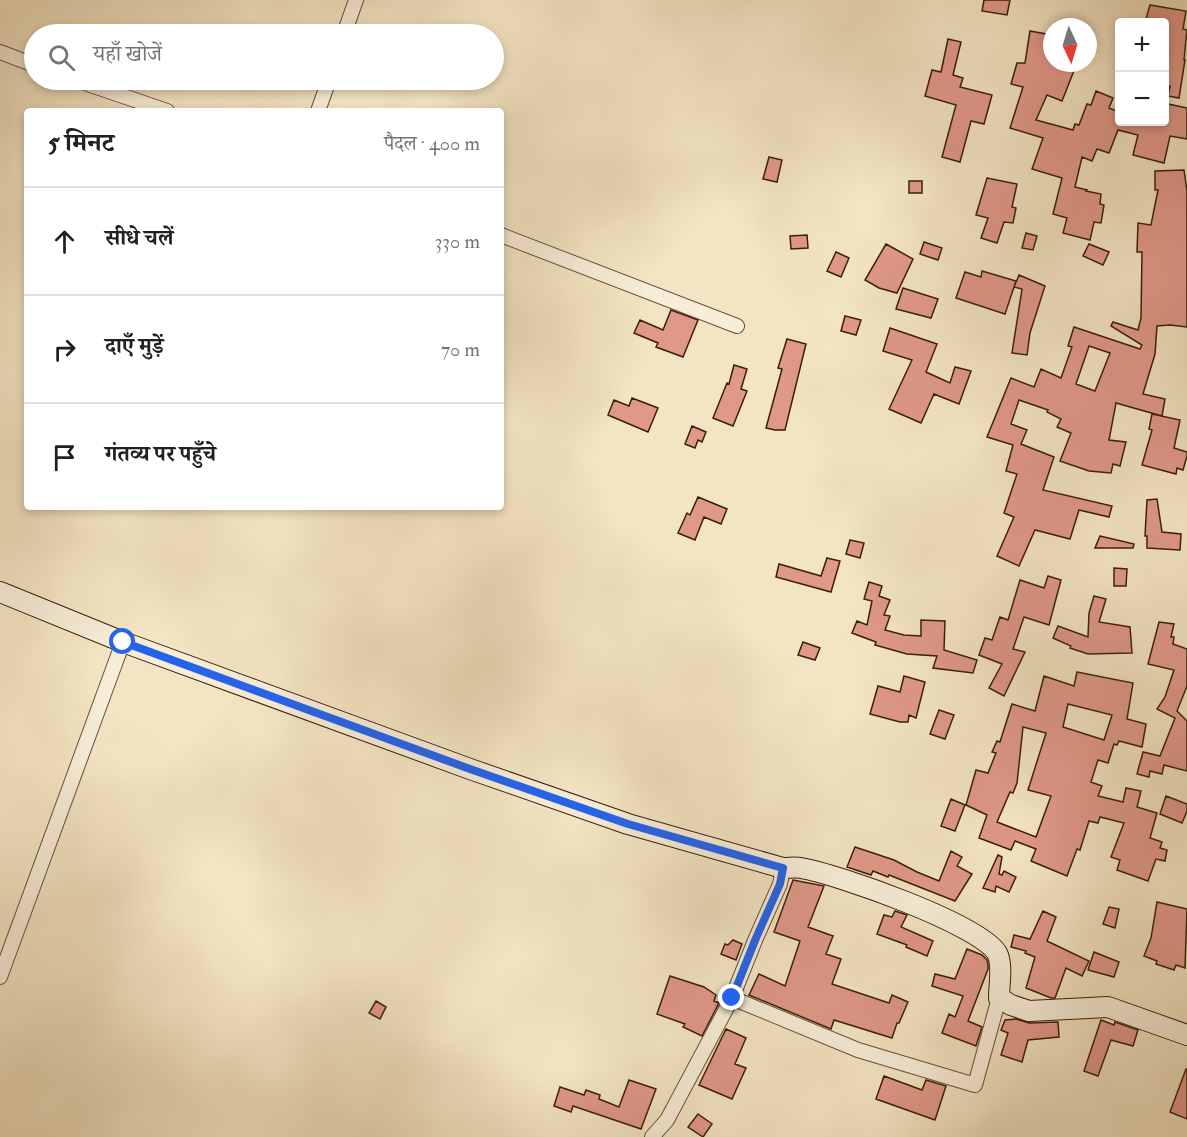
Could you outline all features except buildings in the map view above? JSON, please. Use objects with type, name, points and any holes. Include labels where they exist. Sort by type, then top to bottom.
[{"type":"street","points":[[348,24],[356,0]]},
{"type":"street","points":[[0,52],[24,61]]},
{"type":"street","points":[[105,90],[158,108]]},
{"type":"street","points":[[319,108],[325,90]]},
{"type":"street","points":[[504,235],[737,326]]},
{"type":"street","points":[[0,592],[123,642],[470,769],[628,824],[783,868],[800,867],[896,897],[940,916],[987,942],[998,955],[999,998],[975,1085],[858,1050],[732,998]]},
{"type":"street","points":[[0,977],[123,642]]},
{"type":"street","points":[[652,1137],[667,1120],[732,998],[780,884],[783,868]]},
{"type":"street","points":[[999,998],[1029,1011],[1108,1007],[1187,1035]]},
{"type":"route","points":[[123,642],[470,769],[628,824],[783,868],[780,884],[732,998]]}]
